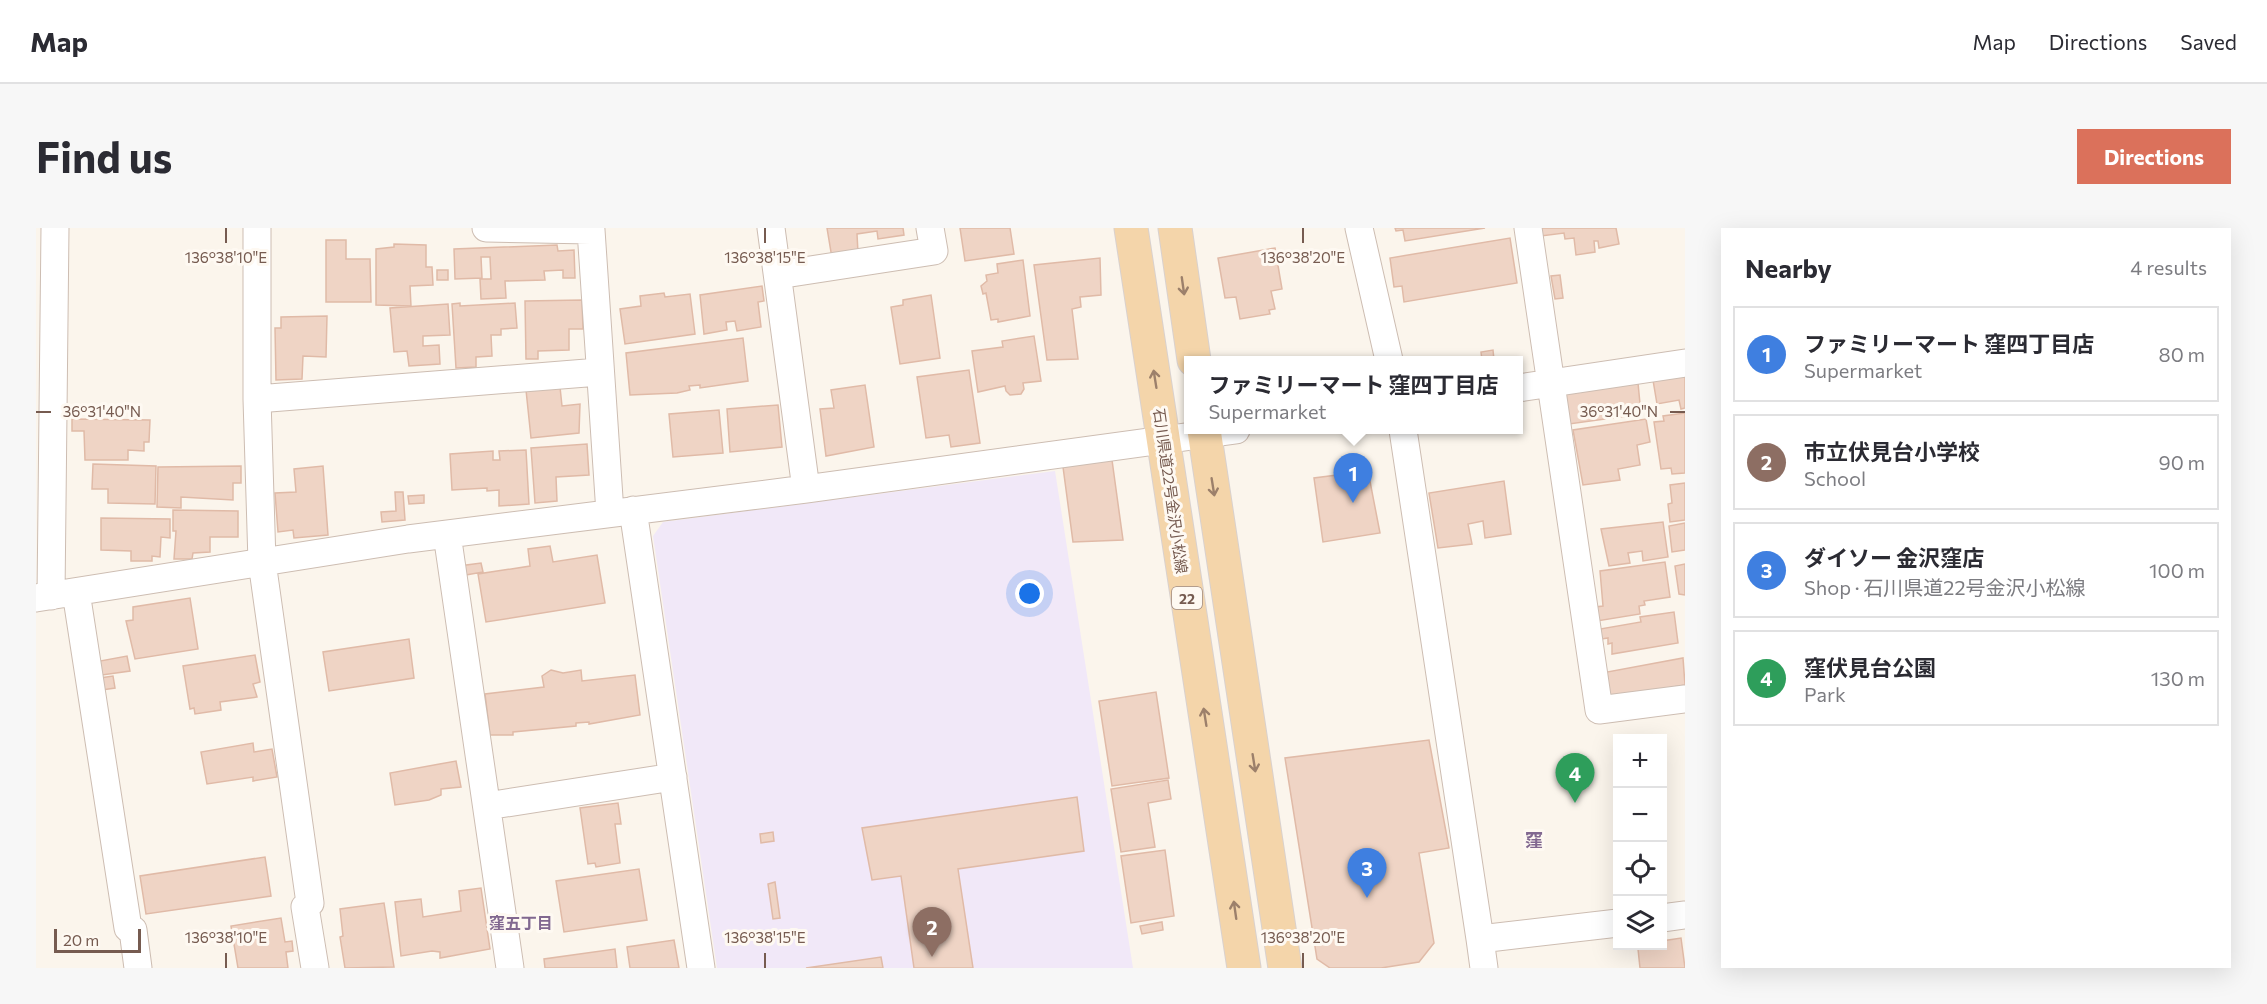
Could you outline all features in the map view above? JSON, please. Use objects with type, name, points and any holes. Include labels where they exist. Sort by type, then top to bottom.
[{"type":"main road","name":"石川県道22号金沢小松線","points":[[1131,228],[1244,968]]},
{"type":"main road","points":[[1174,228],[1193,356]]},
{"type":"main road","points":[[1215,434],[1285,968]]},
{"type":"street","points":[[55,228],[54,595],[128,928],[132,930],[138,968]]},
{"type":"street","points":[[257,228],[257,399],[262,562],[310,903],[305,907],[315,968]]},
{"type":"street","points":[[486,228],[591,230],[599,372],[622,512],[673,777],[701,968]]},
{"type":"street","points":[[771,228],[807,489]]},
{"type":"street","points":[[778,275],[934,251],[930,228]]},
{"type":"street","points":[[1359,228],[1388,356]]},
{"type":"street","points":[[1528,228],[1599,710],[1685,699]]},
{"type":"street","points":[[1523,387],[1685,363]]},
{"type":"street","points":[[257,399],[599,372]]},
{"type":"street","points":[[54,595],[447,534],[807,489],[1196,434]]},
{"type":"street","points":[[1403,434],[1484,968]]},
{"type":"street","points":[[447,534],[510,968]]},
{"type":"street","points":[[487,806],[673,777]]},
{"type":"street","points":[[1667,917],[1685,915]]},
{"type":"street","points":[[1480,939],[1613,923]]},
{"type":"shaded area","points":[[1055,471],[1133,968],[717,968],[653,536],[663,522]]},
{"type":"building","points":[[827,228],[903,228],[904,235],[878,239],[877,231],[857,234],[858,253],[832,258]]},
{"type":"building","points":[[960,228],[1010,228],[1014,254],[965,261]]},
{"type":"building","points":[[1395,228],[1485,228],[1405,241],[1403,230],[1396,231]]},
{"type":"building","points":[[1540,228],[1616,228],[1619,244],[1599,248],[1598,241],[1594,241],[1595,252],[1576,255],[1574,238],[1565,239],[1564,233],[1541,236]]},
{"type":"building","points":[[1510,238],[1517,283],[1404,302],[1402,286],[1394,287],[1390,258]]},
{"type":"building","points":[[326,240],[346,240],[346,259],[370,259],[371,302],[326,302]]},
{"type":"building","points":[[394,244],[426,245],[426,267],[432,267],[433,285],[410,286],[411,306],[376,305],[376,249],[394,247]]},
{"type":"building","points":[[557,245],[558,251],[574,250],[575,278],[563,278],[563,270],[544,271],[545,280],[505,281],[506,298],[481,299],[480,279],[491,279],[490,257],[481,257],[482,278],[455,279],[454,249]]},
{"type":"building","points":[[557,245],[558,251],[574,250],[575,278],[563,278],[563,270],[544,271],[545,280],[505,281],[506,298],[481,299],[480,279],[491,279],[490,257],[481,257],[482,278],[455,279],[454,249]]},
{"type":"building","points":[[1275,248],[1282,289],[1271,291],[1275,309],[1269,310],[1270,314],[1240,319],[1236,297],[1225,298],[1218,258]]},
{"type":"building","points":[[1100,258],[1101,295],[1080,297],[1081,307],[1072,309],[1078,359],[1047,360],[1034,265]]},
{"type":"building","points":[[1023,260],[1030,316],[998,322],[998,319],[991,320],[986,293],[983,294],[981,286],[987,281],[986,275],[998,273],[997,264]]},
{"type":"building","points":[[437,270],[448,270],[448,280],[437,280]]},
{"type":"building","points":[[1560,275],[1563,298],[1555,299],[1551,276]]},
{"type":"building","points":[[762,286],[764,301],[758,302],[761,327],[737,331],[735,321],[726,322],[727,330],[704,334],[700,295]]},
{"type":"building","points":[[664,293],[665,297],[690,294],[695,334],[625,344],[620,309],[641,306],[640,296]]},
{"type":"building","points":[[931,295],[940,358],[900,364],[891,307],[903,305],[903,300]]},
{"type":"building","points":[[582,300],[583,329],[569,329],[569,350],[538,351],[538,359],[526,359],[525,301]]},
{"type":"building","points":[[460,303],[460,306],[515,303],[517,328],[501,329],[501,335],[491,335],[492,356],[476,357],[476,367],[456,368],[452,304]]},
{"type":"building","points":[[448,304],[450,335],[423,336],[423,346],[439,345],[440,364],[409,366],[407,351],[394,352],[390,308]]},
{"type":"building","points":[[327,316],[326,357],[303,356],[302,379],[276,380],[275,328],[281,328],[281,317]]},
{"type":"building","points":[[1034,336],[1041,381],[1023,383],[1024,389],[1021,394],[1010,395],[1005,386],[978,392],[972,351],[1003,347],[1002,341]]},
{"type":"building","points":[[743,338],[748,381],[700,388],[700,385],[689,386],[690,390],[677,393],[630,395],[626,353]]},
{"type":"building","points":[[1493,350],[1494,356],[1482,356],[1481,352]]},
{"type":"building","points":[[969,370],[980,443],[951,447],[949,435],[926,438],[917,377]]},
{"type":"building","points":[[1685,375],[1685,408],[1681,409],[1679,400],[1657,404],[1653,380]]},
{"type":"building","points":[[1638,383],[1641,414],[1569,424],[1564,393]]},
{"type":"building","points":[[865,385],[874,447],[826,456],[820,409],[834,408],[831,390]]},
{"type":"building","points":[[560,387],[562,406],[580,404],[579,433],[531,438],[526,390]]},
{"type":"building","points":[[778,405],[782,447],[730,452],[727,409]]},
{"type":"building","points":[[719,410],[723,453],[673,457],[669,414]]},
{"type":"building","points":[[1685,413],[1685,473],[1672,474],[1671,468],[1661,469],[1654,422],[1664,421],[1663,416]]},
{"type":"building","points":[[72,419],[150,420],[149,442],[144,442],[144,451],[128,450],[128,460],[85,460],[84,431],[72,431]]},
{"type":"building","points":[[1646,419],[1650,442],[1637,445],[1640,465],[1618,469],[1620,480],[1583,485],[1573,430]]},
{"type":"building","points":[[587,444],[589,475],[556,477],[557,501],[535,503],[531,448]]},
{"type":"building","points":[[526,450],[529,504],[499,506],[499,490],[487,491],[487,488],[452,490],[450,454],[493,451],[493,460],[500,460],[499,451]]},
{"type":"building","points":[[1112,460],[1123,540],[1073,542],[1063,467]]},
{"type":"building","points":[[93,464],[156,466],[155,504],[108,503],[108,489],[92,489]]},
{"type":"building","points":[[241,466],[241,483],[233,483],[233,500],[181,497],[181,508],[157,507],[158,467]]},
{"type":"building","points":[[323,466],[328,535],[294,538],[293,530],[278,532],[275,493],[296,492],[294,469]]},
{"type":"building","points":[[1368,471],[1380,533],[1323,542],[1314,478]]},
{"type":"building","points":[[1504,481],[1511,534],[1485,538],[1483,521],[1468,524],[1472,544],[1438,548],[1429,493]]},
{"type":"building","points":[[1685,483],[1685,520],[1670,522],[1668,504],[1672,503],[1670,485]]},
{"type":"building","points":[[395,492],[403,492],[405,520],[382,522],[381,512],[396,511]]},
{"type":"building","points":[[424,495],[424,503],[409,504],[408,496]]},
{"type":"building","points":[[173,510],[238,511],[238,537],[210,537],[210,552],[193,553],[192,559],[174,559],[176,531],[173,531]]},
{"type":"building","points":[[101,518],[170,519],[170,538],[161,537],[160,557],[152,556],[152,561],[131,561],[131,551],[101,550]]},
{"type":"building","points":[[1663,522],[1668,557],[1643,561],[1642,551],[1628,553],[1630,563],[1609,566],[1601,529]]},
{"type":"building","points":[[1685,523],[1685,550],[1672,552],[1669,526]]},
{"type":"building","points":[[550,546],[553,562],[597,555],[605,603],[486,622],[478,574],[530,566],[528,549]]},
{"type":"building","points":[[1665,562],[1670,597],[1644,601],[1645,605],[1639,606],[1640,614],[1597,621],[1595,607],[1603,606],[1600,571]]},
{"type":"building","points":[[481,563],[483,572],[460,576],[459,566]]},
{"type":"building","points":[[1685,564],[1685,595],[1679,594],[1675,566]]},
{"type":"building","points":[[190,598],[198,649],[135,659],[126,621],[133,620],[133,607]]},
{"type":"building","points":[[1674,612],[1678,643],[1612,654],[1612,643],[1608,644],[1608,638],[1602,639],[1600,629],[1641,622],[1640,617]]},
{"type":"building","points":[[409,639],[414,678],[329,691],[323,652]]},
{"type":"building","points":[[255,655],[260,682],[253,684],[257,697],[220,702],[221,710],[195,714],[194,708],[190,709],[183,666]]},
{"type":"building","points":[[127,656],[130,671],[102,675],[100,661]]},
{"type":"building","points":[[1683,658],[1685,685],[1610,698],[1607,672]]},
{"type":"building","points":[[551,670],[563,673],[581,670],[582,681],[635,675],[640,715],[589,724],[589,722],[576,723],[576,726],[513,732],[513,735],[490,735],[485,694],[544,687],[542,676]]},
{"type":"building","points":[[113,676],[115,688],[102,690],[100,678]]},
{"type":"building","points":[[1156,692],[1169,778],[1112,786],[1099,701]]},
{"type":"building","points":[[1429,740],[1449,848],[1419,853],[1434,943],[1419,962],[1381,968],[1330,968],[1317,959],[1285,758]]},
{"type":"building","points":[[253,743],[254,752],[272,749],[277,777],[253,781],[253,777],[207,784],[201,752]]},
{"type":"building","points":[[456,761],[461,787],[441,789],[441,795],[429,800],[395,805],[390,773]]},
{"type":"building","points":[[1168,780],[1171,799],[1148,803],[1155,847],[1121,852],[1111,789]]},
{"type":"building","points":[[1077,797],[1084,851],[958,869],[973,968],[914,968],[901,876],[872,880],[862,828]]},
{"type":"building","points":[[618,803],[621,824],[615,824],[620,863],[596,867],[595,863],[588,864],[580,808]]},
{"type":"building","points":[[773,832],[774,841],[761,843],[760,834]]},
{"type":"building","points":[[1165,850],[1174,916],[1131,923],[1121,856]]},
{"type":"building","points":[[265,857],[271,896],[146,914],[140,876]]},
{"type":"building","points":[[639,869],[647,920],[564,932],[556,881]]},
{"type":"building","points":[[775,882],[780,918],[773,919],[768,884]]},
{"type":"building","points":[[481,888],[490,949],[440,958],[440,952],[432,951],[401,956],[395,902],[421,899],[423,917],[461,911],[459,891]]},
{"type":"building","points":[[384,903],[394,967],[345,968],[340,937],[343,936],[340,909]]},
{"type":"building","points":[[281,918],[285,942],[292,941],[293,951],[286,952],[288,968],[238,968],[231,926]]},
{"type":"building","points":[[1162,922],[1163,930],[1142,934],[1140,926]]},
{"type":"building","points":[[1681,938],[1685,968],[1640,968],[1638,950],[1667,950],[1667,940]]},
{"type":"building","points":[[674,940],[679,968],[630,968],[627,947]]},
{"type":"building","points":[[615,949],[617,968],[545,968],[544,959]]},
{"type":"building","points":[[881,957],[883,968],[806,968]]},
{"type":"place","name":"ファミリーマート 窪四丁目店","points":[[1353,503]]},
{"type":"place","name":"窪伏見台公園","points":[[1575,803]]},
{"type":"place","name":"ダイソー 金沢窪店","points":[[1367,898]]},
{"type":"place","name":"市立伏見台小学校","points":[[932,957]]},
{"type":"district","name":"窪","points":[[1534,840]]},
{"type":"district","name":"窪五丁目","points":[[521,922]]}]
